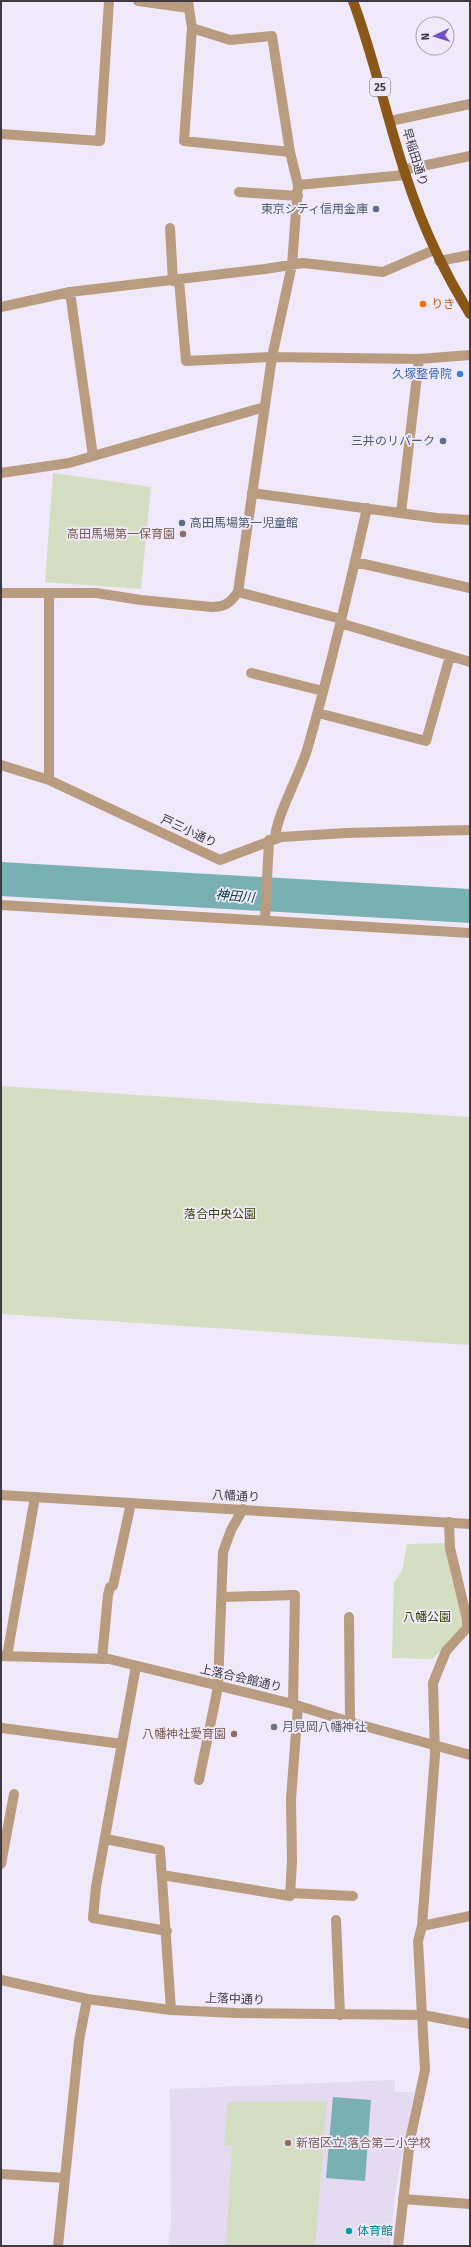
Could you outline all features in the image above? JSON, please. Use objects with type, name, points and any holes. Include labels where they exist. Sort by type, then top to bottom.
[{"type":"main road","name":"早稲田通り","points":[[353,1],[404,172],[439,261],[470,314]]},
{"type":"street","points":[[1,134],[100,141],[109,1]]},
{"type":"street","points":[[138,1],[188,4],[192,28],[184,141],[290,152]]},
{"type":"street","points":[[1,593],[96,593],[141,600],[223,607],[232,601],[238,592],[272,357],[292,265],[298,191],[290,152],[272,36],[230,40],[192,28]]},
{"type":"street","points":[[390,121],[470,104]]},
{"type":"street","points":[[239,192],[298,191],[404,172],[470,156]]},
{"type":"street","points":[[170,228],[186,361],[272,357],[419,359],[470,355]]},
{"type":"street","points":[[1,307],[70,292],[265,270],[302,263],[325,264],[383,272],[434,250]]},
{"type":"street","points":[[439,261],[470,255]]},
{"type":"street","points":[[70,292],[93,456]]},
{"type":"street","points":[[401,513],[419,359]]},
{"type":"street","points":[[1,474],[26,471],[93,456],[264,407]]},
{"type":"street","points":[[252,493],[401,513],[470,520]]},
{"type":"street","points":[[265,914],[267,877],[272,840],[280,817],[301,771],[318,713],[355,562],[366,508]]},
{"type":"street","points":[[355,562],[470,588]]},
{"type":"street","points":[[238,592],[341,621],[470,662]]},
{"type":"street","points":[[49,593],[49,780]]},
{"type":"street","points":[[318,713],[426,741],[450,656]]},
{"type":"street","points":[[251,673],[323,691]]},
{"type":"street","name":"戸三小通り","points":[[1,765],[49,780],[220,860],[272,840],[346,833],[470,830]]},
{"type":"street","points":[[1,905],[265,914],[470,933]]},
{"type":"street","name":"八幡通り","points":[[1,1495],[470,1524]]},
{"type":"street","points":[[4,1656],[36,1497]]},
{"type":"street","points":[[102,1659],[108,1595],[110,1587],[114,1586],[131,1503]]},
{"type":"street","points":[[199,1780],[218,1687],[223,1597],[221,1574],[223,1552],[231,1530],[242,1509]]},
{"type":"street","points":[[398,2246],[410,2140],[425,2070],[418,1941],[422,1926],[432,1810],[434,1747],[433,1683],[446,1651],[467,1628],[467,1619],[450,1548],[449,1522]]},
{"type":"street","points":[[223,1597],[295,1595],[296,1705],[292,1792],[290,1893]]},
{"type":"street","points":[[350,1617],[350,1722]]},
{"type":"street","name":"上落合会館通り","points":[[4,1656],[102,1659],[136,1666],[296,1705],[434,1747],[470,1755]]},
{"type":"street","points":[[136,1666],[106,1839],[96,1887],[93,1918],[167,1931]]},
{"type":"street","points":[[2,1728],[122,1744]]},
{"type":"street","points":[[1,1864],[14,1794]]},
{"type":"street","points":[[106,1839],[160,1850],[167,1931],[171,2010]]},
{"type":"street","points":[[162,1876],[290,1896],[290,1893],[353,1896]]},
{"type":"street","points":[[422,1926],[470,1916]]},
{"type":"street","points":[[336,1920],[340,2014]]},
{"type":"street","name":"上落中通り","points":[[1,1980],[87,1999],[171,2010],[423,2016],[470,2024]]},
{"type":"street","points":[[58,2246],[79,2041],[87,1999]]},
{"type":"street","points":[[1,2174],[65,2178]]},
{"type":"street","points":[[403,2199],[470,2204]]},
{"type":"shaded area","name":"新宿区立 落合第二小学校","points":[[395,2080],[395,2092],[414,2092],[395,2194],[390,2246],[168,2246],[171,2222],[170,2089]]},
{"type":"green space","points":[[53,473],[151,487],[141,589],[45,582]]},
{"type":"green space","name":"落合中央公園","points":[[1,1086],[470,1117],[470,1345],[1,1314]]},
{"type":"green space","name":"八幡公園","points":[[446,1543],[451,1576],[462,1613],[462,1632],[432,1659],[392,1658],[394,1582],[402,1571],[407,1544]]},
{"type":"green space","points":[[327,2101],[315,2246],[226,2246],[232,2146],[224,2145],[228,2102]]},
{"type":"water","name":"神田川","points":[[1,862],[470,889],[470,923],[1,896]]},
{"type":"water","points":[[333,2097],[371,2100],[365,2181],[326,2178]]},
{"type":"place","name":"東京シティ信用金庫","points":[[376,209]]},
{"type":"place","name":"りき","points":[[423,304]]},
{"type":"place","name":"久塚整骨院","points":[[460,374]]},
{"type":"place","name":"三井のリパーク","points":[[443,441]]},
{"type":"place","name":"高田馬場第一児童館","points":[[182,523]]},
{"type":"place","name":"高田馬場第一保育園","points":[[183,534]]},
{"type":"place","name":"月見岡八幡神社","points":[[274,1727]]},
{"type":"place","name":"八幡神社愛育園","points":[[234,1734]]},
{"type":"place","name":"新宿区立 落合第二小学校","points":[[288,2143]]},
{"type":"place","name":"体育館","points":[[349,2231]]}]
